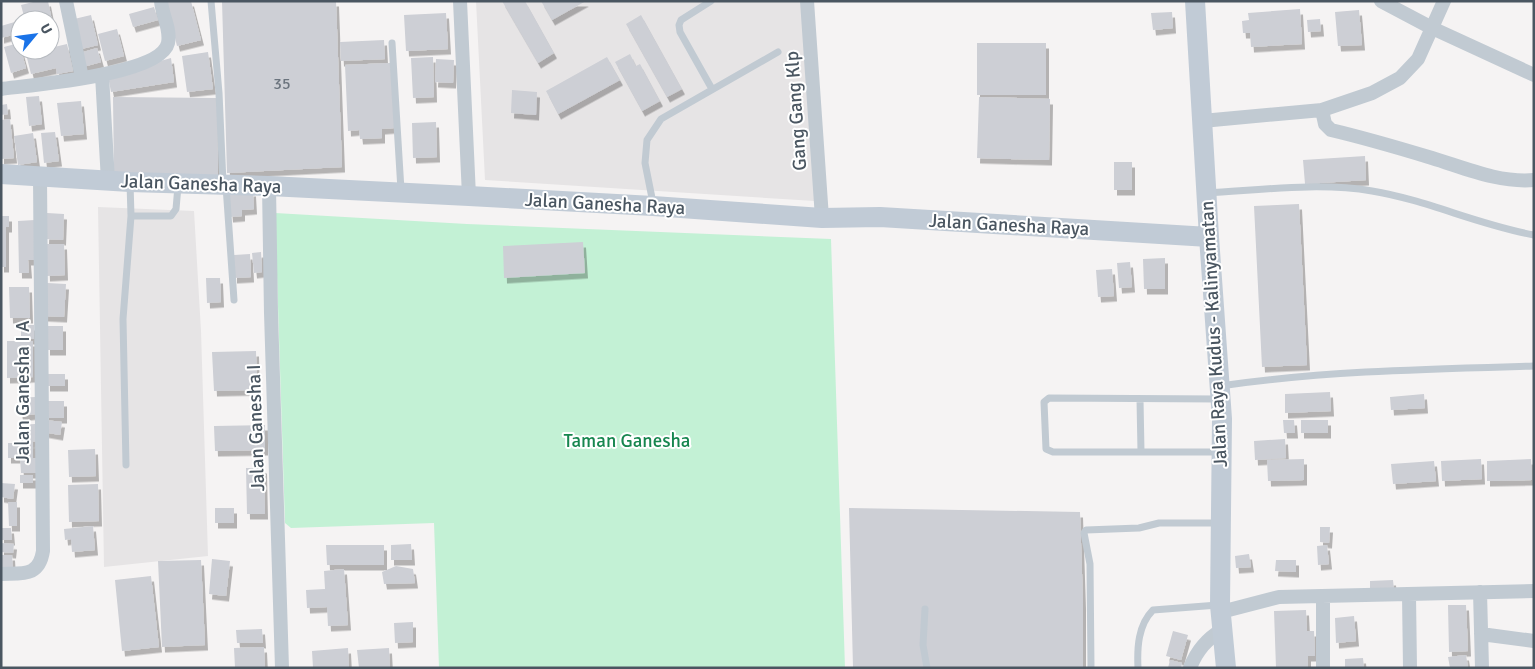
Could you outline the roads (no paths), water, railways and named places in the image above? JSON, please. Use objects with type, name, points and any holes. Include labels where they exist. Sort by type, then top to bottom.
[{"type":"street","points":[[66,1],[82,78]]},
{"type":"street","points":[[1,89],[102,75],[132,68],[149,60],[164,50],[168,44],[161,1]]},
{"type":"street","points":[[460,1],[469,196]]},
{"type":"street","name":"Gang Gang Klp","points":[[807,1],[822,218]]},
{"type":"street","name":"Jalan Raya Kudus - Kalinyamatan","points":[[1195,1],[1209,237],[1221,393],[1221,615],[1226,668]]},
{"type":"street","points":[[1381,1],[1432,28],[1534,75]]},
{"type":"street","points":[[1202,121],[1322,110],[1372,93],[1400,78],[1418,59],[1444,1]]},
{"type":"street","points":[[102,75],[108,181]]},
{"type":"street","points":[[1322,110],[1325,124],[1331,130],[1396,147],[1485,174],[1518,181],[1534,180]]},
{"type":"street","name":"Jalan Ganesha Raya","points":[[1,174],[40,178],[224,186],[269,186],[469,196],[822,218],[880,217],[1209,237]]},
{"type":"street","name":"Jalan Ganesha I A","points":[[1,574],[31,572],[42,562],[40,178]]},
{"type":"street","name":"Jalan Ganesha I","points":[[269,186],[282,668]]},
{"type":"street","points":[[1190,668],[1221,615],[1279,597],[1534,591]]},
{"type":"street","points":[[1480,592],[1482,668]]},
{"type":"street","points":[[1409,595],[1410,668]]},
{"type":"street","points":[[1322,597],[1323,668]]},
{"type":"street","points":[[1481,634],[1534,641]]},
{"type":"lane","points":[[211,1],[234,300]]},
{"type":"lane","points":[[711,1],[681,20],[679,25],[680,32],[712,89]]},
{"type":"lane","points":[[392,43],[401,193]]},
{"type":"lane","points":[[653,206],[645,162],[647,140],[661,119],[778,52]]},
{"type":"lane","points":[[126,465],[123,319],[131,216],[130,182]]},
{"type":"lane","points":[[131,216],[170,216],[176,209],[178,184]]},
{"type":"lane","points":[[1207,193],[1337,186],[1411,199],[1463,216],[1534,235]]},
{"type":"lane","points":[[1222,452],[1053,452],[1046,449],[1044,402],[1049,398],[1140,399],[1221,393],[1280,378],[1352,372],[1534,366]]},
{"type":"lane","points":[[1140,399],[1141,452]]},
{"type":"lane","points":[[1091,668],[1090,564],[1084,533],[1086,530],[1139,528],[1159,523],[1221,523]]},
{"type":"lane","points":[[925,609],[923,644],[927,668]]},
{"type":"lane","points":[[1138,668],[1137,653],[1143,623],[1153,610],[1221,615]]},
{"type":"park label","name":"Taman Ganesha","points":[[627,441]]}]
